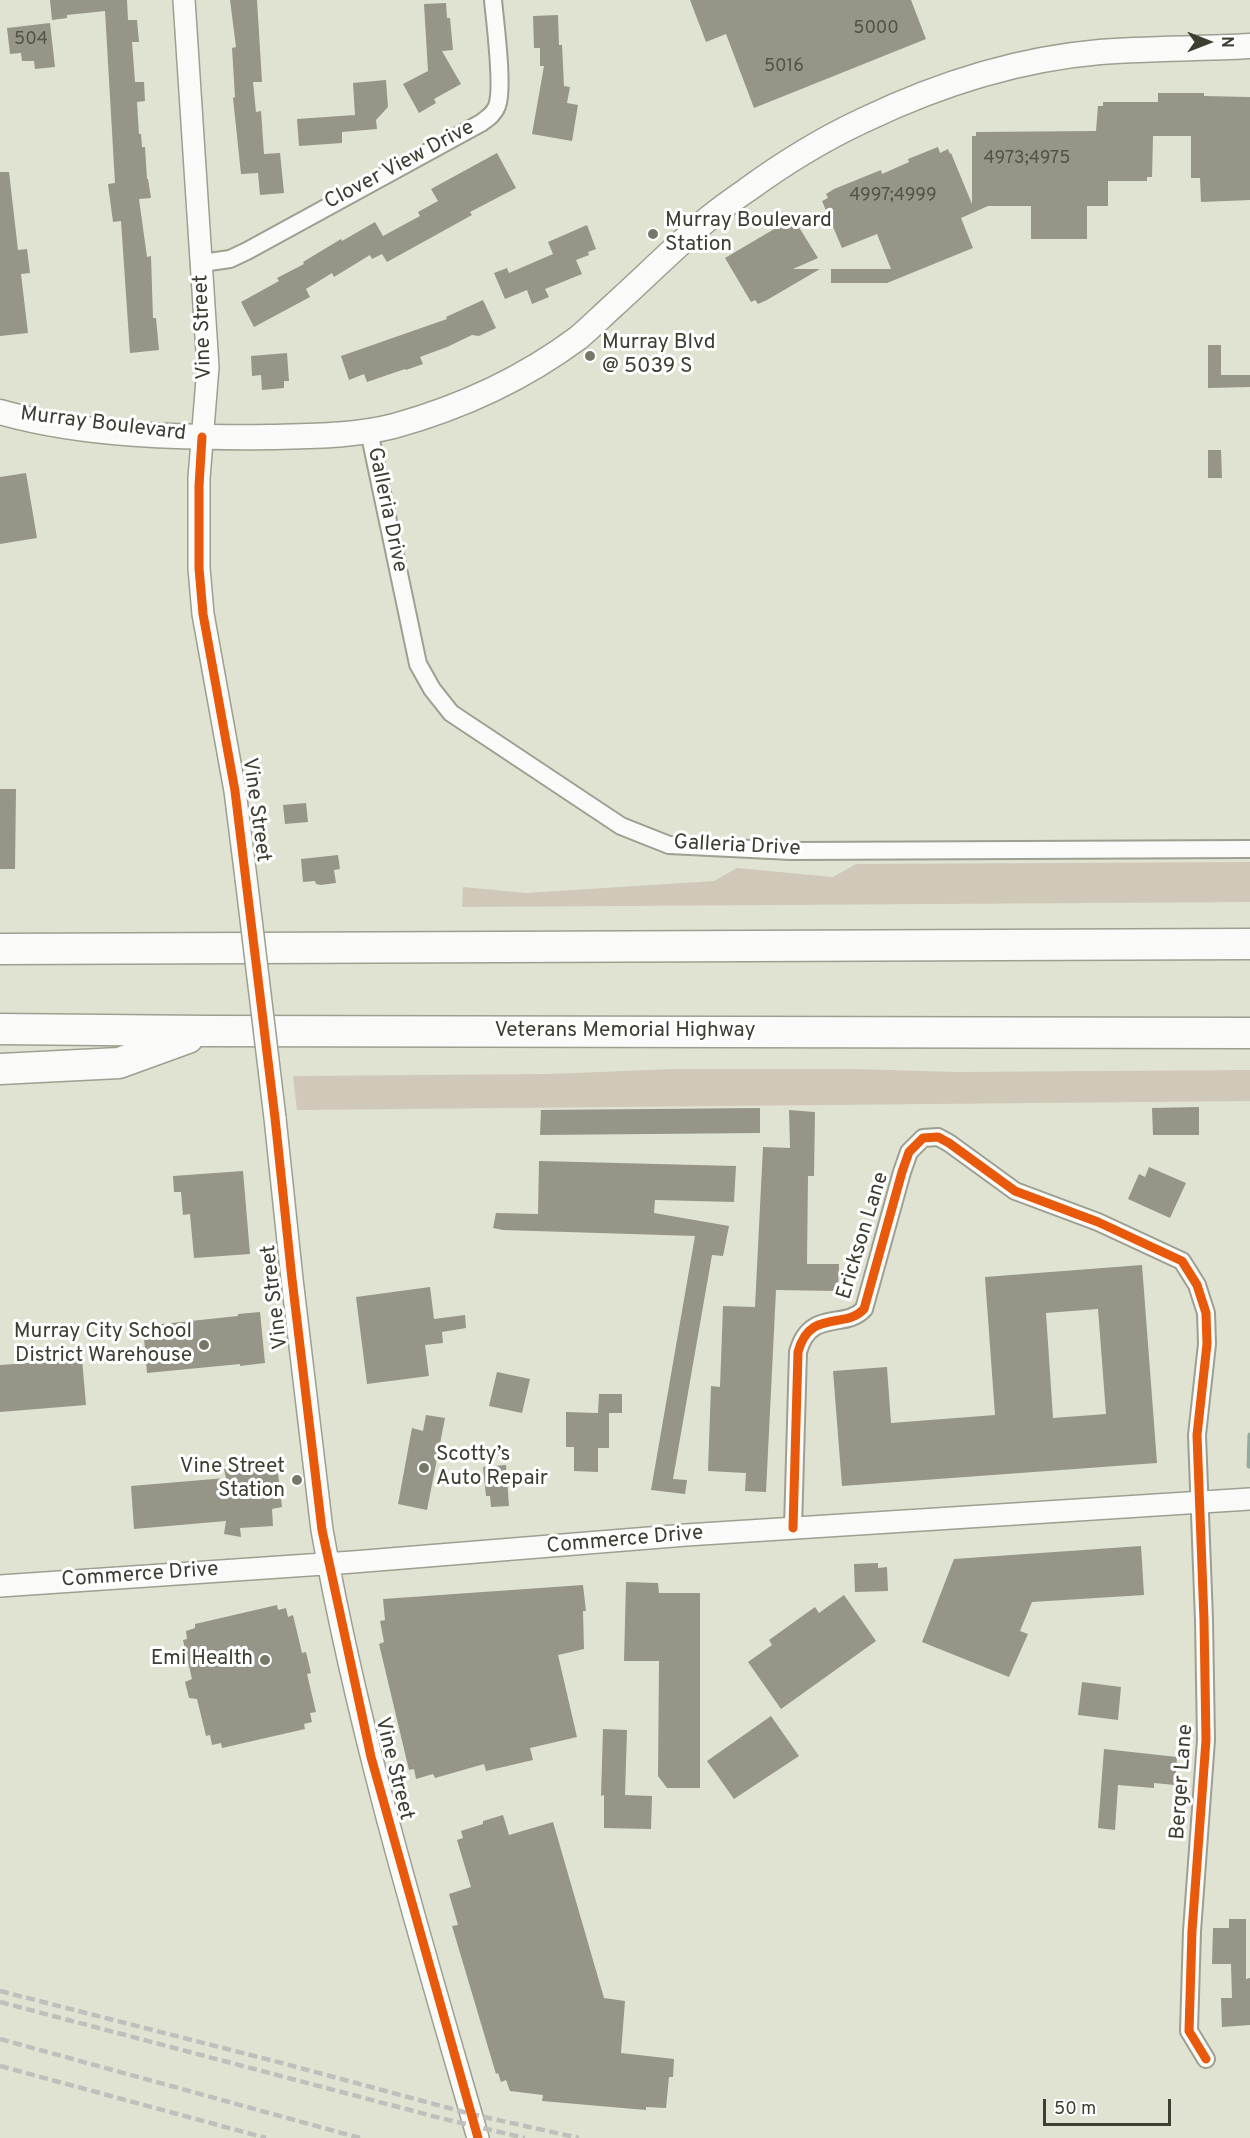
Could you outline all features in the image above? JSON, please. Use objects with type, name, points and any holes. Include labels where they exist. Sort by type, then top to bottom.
[{"type":"highway","points":[[0,949],[1250,944]]},
{"type":"highway","name":"Veterans Memorial Highway","points":[[0,1029],[206,1032],[1250,1033]]},
{"type":"highway","points":[[0,1068],[119,1063],[206,1032]]},
{"type":"main road","name":"Murray Boulevard","points":[[0,412],[36,420],[118,432],[202,437],[314,436],[391,427],[441,412],[537,366],[579,337],[711,215],[784,164],[864,120],[959,82],[1015,66],[1056,58],[1107,52],[1250,46]]},
{"type":"street","name":"Vine Street","points":[[184,0],[208,367],[199,486],[199,544],[203,614],[235,791],[322,1530],[360,1714],[478,2138]]},
{"type":"street","name":"Clover View Drive","points":[[202,263],[230,258],[247,251],[481,123],[492,114],[496,109],[500,93],[493,0]]},
{"type":"street","name":"Galleria Drive","points":[[369,430],[418,664],[432,689],[451,713],[621,826],[669,845],[791,851],[1250,849]]},
{"type":"street","name":"Berger Lane","points":[[923,1138],[938,1137],[949,1143],[1015,1191],[1098,1222],[1182,1261],[1197,1285],[1206,1313],[1207,1344],[1197,1435],[1206,1740],[1192,1931],[1189,2031],[1206,2059]]},
{"type":"street","name":"Erickson Lane","points":[[793,1528],[798,1352],[802,1340],[810,1330],[820,1324],[858,1315],[864,1309],[902,1172],[909,1152],[923,1138]]},
{"type":"street","name":"Commerce Drive","points":[[0,1586],[793,1528],[1250,1499]]},
{"type":"shaded area","points":[[1250,862],[1250,902],[462,907],[463,887],[526,893],[714,881],[737,868],[833,877],[856,864]]},
{"type":"shaded area","points":[[673,1069],[855,1069],[956,1072],[1250,1070],[1250,1101],[297,1110],[293,1076],[550,1074]]},
{"type":"building","points":[[50,0],[127,0],[128,20],[137,20],[139,42],[132,42],[135,82],[144,82],[145,101],[137,102],[139,134],[141,134],[142,147],[145,147],[151,198],[139,199],[147,257],[151,256],[153,318],[156,318],[159,350],[130,353],[121,221],[113,222],[108,184],[115,183],[105,11],[67,15],[67,18],[52,20]]},
{"type":"building","points":[[230,0],[257,0],[262,82],[253,82],[256,112],[261,111],[264,154],[280,153],[284,193],[260,195],[258,173],[241,174],[233,98],[235,97],[232,48],[236,47]]},
{"type":"building","points":[[690,0],[911,0],[926,39],[754,108],[726,34],[706,42]]},
{"type":"building","points":[[446,3],[453,50],[442,51],[461,84],[434,99],[436,103],[419,113],[403,84],[428,71],[424,4]]},
{"type":"building","points":[[558,15],[564,86],[570,87],[567,103],[578,105],[572,141],[532,134],[544,66],[540,66],[540,48],[534,48],[533,16]]},
{"type":"building","points":[[50,23],[55,67],[35,69],[34,61],[22,61],[21,53],[10,54],[7,28]]},
{"type":"building","points":[[386,80],[388,107],[376,120],[377,129],[342,132],[342,143],[299,146],[297,119],[355,115],[353,83]]},
{"type":"building","points":[[1158,93],[1204,93],[1204,96],[1250,97],[1250,200],[1201,202],[1200,178],[1191,178],[1191,136],[1153,136],[1152,177],[1147,177],[1147,181],[1108,181],[1108,206],[1087,206],[1087,239],[1031,239],[1031,206],[988,206],[961,218],[973,248],[887,283],[831,283],[831,269],[891,269],[877,234],[842,248],[822,201],[828,198],[826,194],[834,189],[881,170],[882,174],[909,162],[908,159],[938,147],[940,153],[948,149],[951,153],[972,204],[972,136],[976,136],[976,132],[1096,131],[1098,106],[1103,106],[1103,102],[1158,102]]},
{"type":"building","points":[[497,153],[516,188],[470,212],[472,215],[387,262],[382,254],[372,259],[370,255],[334,277],[332,273],[306,289],[310,297],[254,327],[241,302],[279,281],[277,278],[304,264],[303,262],[341,239],[342,241],[375,222],[383,236],[420,216],[418,212],[438,201],[431,189]]},
{"type":"building","points":[[0,172],[9,172],[18,250],[27,249],[30,273],[21,274],[28,333],[0,336]]},
{"type":"building","points":[[792,222],[794,226],[797,224],[818,258],[793,269],[820,269],[767,300],[758,304],[755,300],[751,302],[725,258],[781,225],[782,227]]},
{"type":"building","points":[[587,225],[596,249],[588,252],[589,255],[576,260],[582,274],[545,289],[549,297],[532,304],[527,290],[505,299],[494,273],[507,268],[509,273],[553,254],[548,242]]},
{"type":"building","points":[[483,300],[496,328],[479,336],[472,335],[420,357],[423,364],[367,382],[364,374],[349,380],[341,356],[447,319],[446,317]]},
{"type":"building","points":[[1208,345],[1221,345],[1221,375],[1250,375],[1250,387],[1208,388]]},
{"type":"building","points":[[287,353],[289,381],[284,381],[284,388],[262,390],[261,375],[252,376],[251,356]]},
{"type":"building","points":[[1208,450],[1221,450],[1222,478],[1208,478]]},
{"type":"building","points":[[26,473],[37,538],[0,544],[0,477]]},
{"type":"building","points":[[0,789],[16,789],[15,869],[0,869]]},
{"type":"building","points":[[306,803],[308,822],[285,824],[283,805]]},
{"type":"building","points":[[338,855],[340,869],[334,870],[336,883],[321,885],[316,884],[315,881],[303,882],[301,859]]},
{"type":"building","points":[[1199,1107],[1199,1135],[1153,1135],[1152,1108]]},
{"type":"building","points":[[760,1108],[760,1133],[540,1135],[541,1110]]},
{"type":"building","points":[[789,1110],[815,1112],[814,1176],[808,1176],[807,1264],[839,1264],[838,1291],[776,1290],[766,1492],[745,1491],[746,1473],[708,1471],[711,1386],[720,1387],[723,1306],[755,1307],[763,1147],[790,1148]]},
{"type":"building","points":[[539,1161],[736,1166],[734,1202],[655,1200],[654,1213],[729,1226],[723,1256],[712,1255],[673,1479],[687,1480],[685,1494],[651,1490],[695,1236],[493,1228],[496,1213],[538,1214]]},
{"type":"building","points":[[1149,1167],[1186,1183],[1170,1218],[1128,1199],[1139,1174],[1145,1177]]},
{"type":"building","points":[[243,1171],[250,1254],[194,1258],[190,1214],[183,1215],[181,1192],[174,1192],[173,1176]]},
{"type":"building","points":[[1142,1265],[1157,1463],[842,1486],[833,1371],[887,1367],[891,1423],[995,1415],[985,1277]],"holes":[[[1098,1309],[1106,1414],[1053,1418],[1046,1313]]]},
{"type":"building","points":[[430,1287],[434,1319],[465,1315],[466,1328],[442,1332],[443,1343],[425,1345],[429,1376],[367,1384],[356,1297]]},
{"type":"building","name":"Murray City School District Warehouse","points":[[260,1312],[265,1363],[147,1373],[143,1326]]},
{"type":"building","points":[[82,1359],[86,1405],[0,1412],[0,1365]]},
{"type":"building","points":[[497,1372],[530,1379],[522,1413],[489,1406]]},
{"type":"building","points":[[599,1394],[622,1394],[622,1413],[609,1413],[609,1448],[598,1448],[598,1472],[574,1471],[574,1447],[566,1447],[566,1412],[598,1413]]},
{"type":"building","points":[[426,1415],[445,1418],[427,1510],[398,1504],[412,1428],[423,1431]]},
{"type":"building","points":[[277,1465],[282,1507],[272,1509],[273,1526],[240,1528],[241,1537],[224,1534],[226,1521],[134,1529],[131,1486],[226,1478],[224,1469]]},
{"type":"building","points":[[506,1465],[509,1506],[491,1507],[490,1496],[486,1496],[483,1467]]},
{"type":"building","points":[[1141,1546],[1144,1595],[1032,1602],[1020,1631],[1028,1634],[1009,1677],[922,1642],[954,1559]]},
{"type":"building","points":[[878,1563],[878,1568],[887,1567],[888,1591],[855,1592],[854,1564]]},
{"type":"building","points":[[626,1582],[658,1583],[659,1593],[700,1593],[700,1788],[667,1788],[658,1776],[659,1661],[624,1661]]},
{"type":"building","points":[[583,1585],[586,1611],[583,1611],[584,1649],[558,1655],[577,1737],[530,1748],[533,1760],[486,1771],[484,1764],[435,1778],[433,1774],[416,1779],[414,1769],[409,1770],[379,1644],[384,1642],[380,1621],[385,1620],[383,1599]]},
{"type":"building","points":[[844,1595],[876,1641],[781,1709],[748,1662],[772,1645],[769,1640],[815,1607],[819,1613]]},
{"type":"building","points":[[277,1605],[278,1610],[286,1608],[288,1617],[293,1615],[302,1653],[306,1652],[311,1673],[307,1674],[316,1712],[310,1713],[312,1722],[304,1724],[305,1729],[222,1748],[221,1743],[212,1745],[210,1735],[206,1736],[197,1699],[189,1698],[185,1682],[192,1679],[183,1640],[187,1639],[186,1631],[195,1628],[195,1624]]},
{"type":"building","points":[[1082,1682],[1121,1687],[1118,1720],[1078,1715]]},
{"type":"building","points":[[771,1716],[799,1756],[734,1799],[707,1761]]},
{"type":"building","points":[[603,1729],[627,1730],[625,1795],[652,1796],[651,1829],[604,1828],[604,1795],[601,1796]]},
{"type":"building","points":[[1104,1749],[1177,1757],[1175,1785],[1154,1783],[1154,1788],[1118,1785],[1115,1830],[1098,1828]]},
{"type":"building","points":[[503,1815],[509,1835],[553,1822],[604,1998],[625,2001],[621,2053],[674,2059],[673,2077],[669,2077],[666,2108],[646,2107],[646,2110],[542,2101],[543,2095],[510,2091],[506,2080],[501,2082],[498,2073],[496,2074],[452,1926],[458,1925],[449,1894],[471,1887],[457,1840],[463,1838],[461,1831]]},
{"type":"building","points":[[1229,1919],[1246,1919],[1246,1979],[1250,1978],[1250,2025],[1222,2027],[1221,1998],[1232,1998],[1231,1964],[1212,1964],[1213,1928],[1229,1928]]},
{"type":"waterway","points":[[1249,1466],[1250,1435]]},
{"type":"railway","points":[[0,1991],[471,2114],[579,2138]]},
{"type":"railway","points":[[0,2002],[440,2118],[525,2138]]},
{"type":"railway","points":[[0,2039],[360,2138]]},
{"type":"railway","points":[[0,2066],[266,2138]]},
{"type":"cycle path","points":[[202,437],[199,486],[199,568],[203,614],[235,791],[322,1530],[371,1757],[478,2138]]},
{"type":"cycle path","points":[[793,1528],[798,1352],[804,1338],[811,1330],[819,1325],[856,1315],[864,1309],[902,1172],[909,1152],[923,1138],[938,1137],[949,1143],[1015,1191],[1098,1222],[1182,1261],[1197,1285],[1206,1313],[1207,1344],[1197,1435],[1206,1740],[1192,1931],[1189,2031],[1206,2059]]},
{"type":"place","name":"Murray Boulevard Station","points":[[653,234]]},
{"type":"place","name":"Murray Blvd @ 5039 S","points":[[590,356]]},
{"type":"place","name":"Murray City School District Warehouse","points":[[204,1345]]},
{"type":"place","name":"Scotty’s Auto Repair","points":[[424,1468]]},
{"type":"place","name":"Vine Street Station","points":[[297,1480]]},
{"type":"place","name":"Emi Health","points":[[265,1660]]}]
